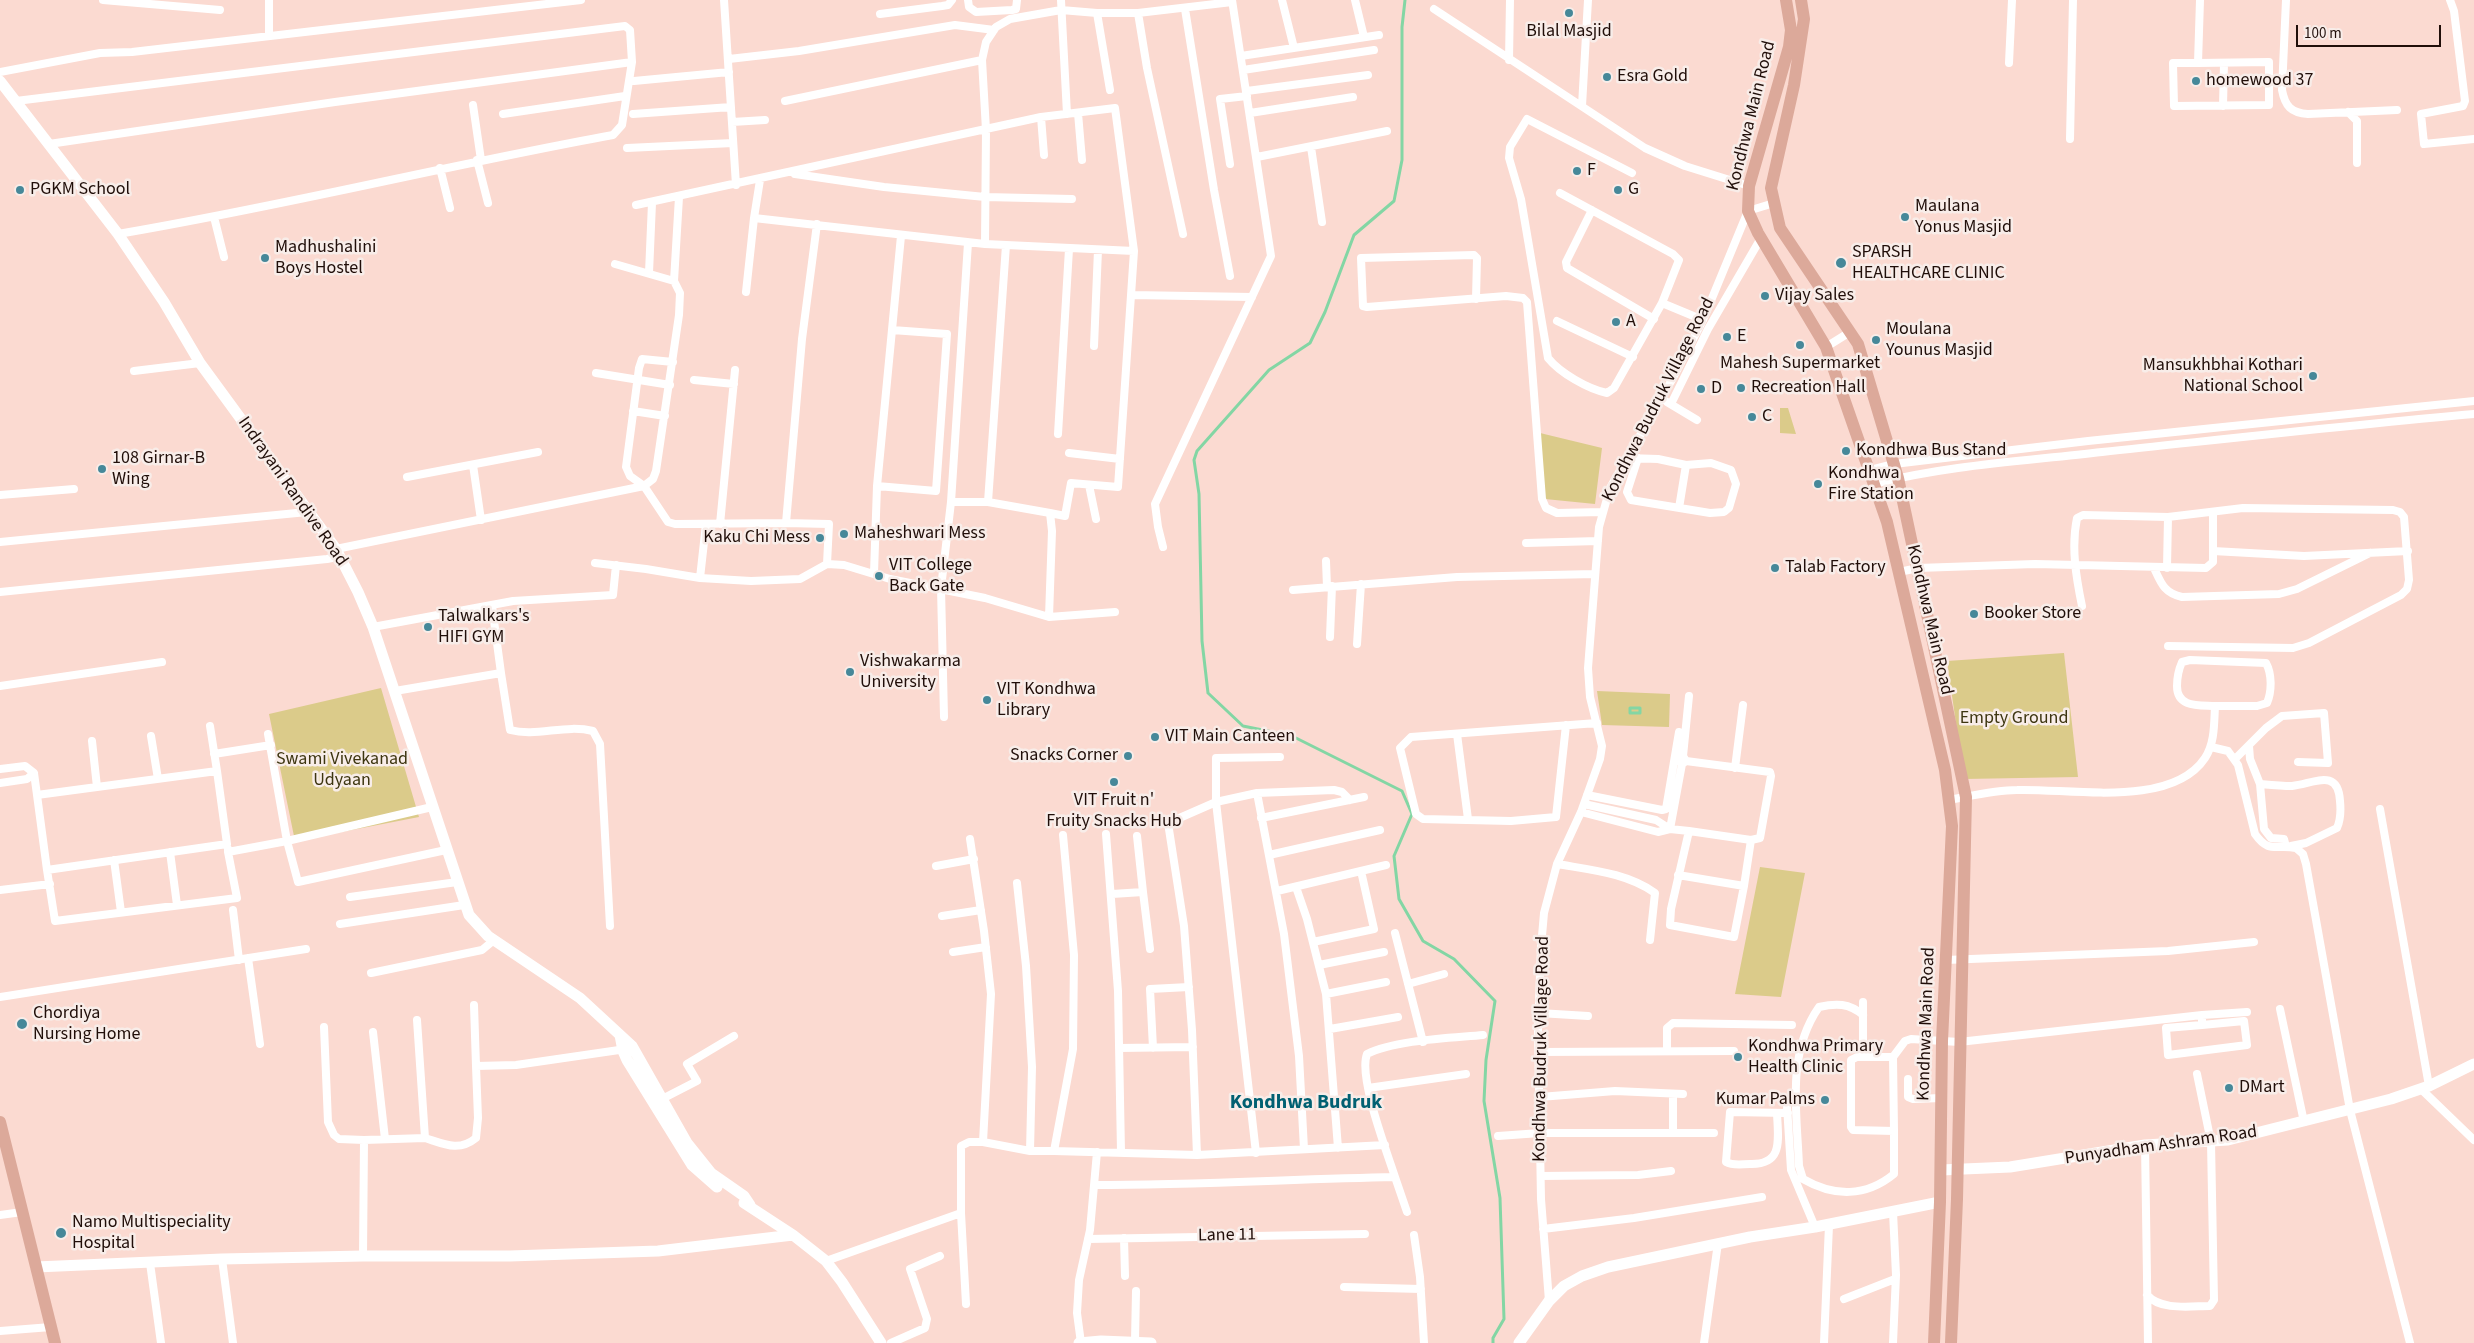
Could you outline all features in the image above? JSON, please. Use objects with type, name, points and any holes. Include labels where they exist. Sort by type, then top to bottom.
[{"type":"main road","name":"Kondhwa Main Road","points":[[1786,0],[1790,30],[1788,47],[1749,186],[1748,211],[1761,238],[1826,347],[1870,470],[1894,547],[1938,740],[1952,826],[1942,1041],[1941,1170],[1934,1343]]},
{"type":"main road","name":"Kondhwa Main Road","points":[[1801,0],[1804,19],[1794,85],[1771,188],[1774,203],[1780,228],[1858,344],[1898,478],[1966,797],[1963,961],[1951,1343]]},
{"type":"main road","points":[[0,1122],[55,1343]]},
{"type":"street","points":[[103,0],[220,10]]},
{"type":"street","points":[[268,0],[268,35]]},
{"type":"street","points":[[0,72],[100,53],[132,52],[535,3],[581,0]]},
{"type":"street","points":[[724,0],[736,185]]},
{"type":"street","points":[[880,14],[948,5],[952,0]]},
{"type":"street","points":[[968,0],[969,7],[976,12],[1016,9],[1017,0]]},
{"type":"street","points":[[1061,0],[1067,114]]},
{"type":"street","points":[[1282,0],[1294,48]]},
{"type":"street","points":[[1355,0],[1364,38]]},
{"type":"street","points":[[1509,60],[1510,0]]},
{"type":"street","points":[[1582,106],[1588,0]]},
{"type":"street","points":[[2009,63],[2012,0]]},
{"type":"street","points":[[2070,139],[2072,0]]},
{"type":"street","points":[[2198,63],[2200,0]]},
{"type":"street","points":[[2286,0],[2282,90],[2284,101],[2289,108],[2298,113],[2397,110]]},
{"type":"street","points":[[2450,0],[2454,11],[2465,101],[2463,106],[2421,114],[2424,144],[2474,139]]},
{"type":"street","points":[[984,244],[986,130],[982,60],[986,42],[994,30],[1010,19],[1061,10],[1138,14],[1232,1],[1271,251],[1252,297],[1203,397],[1155,504],[1163,547]]},
{"type":"street","points":[[1185,9],[1230,276]]},
{"type":"street","points":[[1434,9],[1509,60],[1646,148],[1685,166],[1749,186]]},
{"type":"street","points":[[1097,13],[1110,90]]},
{"type":"street","points":[[1138,14],[1149,78],[1183,234]]},
{"type":"street","points":[[729,59],[799,51],[954,25],[994,30]]},
{"type":"street","points":[[16,101],[625,26],[630,30],[632,62],[625,96],[622,125],[613,135],[440,168],[214,217],[118,234]]},
{"type":"street","points":[[1241,56],[1379,35]]},
{"type":"street","points":[[1243,70],[1374,50]]},
{"type":"street","points":[[785,101],[982,60]]},
{"type":"street","points":[[48,144],[316,104],[632,62]]},
{"type":"street","points":[[2269,62],[2268,105],[2174,106],[2173,63],[2198,63],[2269,62]]},
{"type":"street","points":[[2223,106],[2224,63]]},
{"type":"street","points":[[634,81],[729,72]]},
{"type":"street","points":[[1230,164],[1220,99],[1368,75]]},
{"type":"street","name":"Indrayani Randive Road","points":[[0,81],[118,234],[164,302],[200,363],[307,512],[336,549],[373,627],[464,905],[478,927],[494,940],[580,998],[620,1035],[692,1165],[712,1183],[750,1205],[826,1261],[842,1282],[881,1343]]},
{"type":"street","points":[[503,114],[625,96]]},
{"type":"street","points":[[1250,113],[1353,97]]},
{"type":"street","points":[[473,105],[479,160],[488,203]]},
{"type":"street","points":[[633,114],[731,107]]},
{"type":"street","points":[[636,205],[760,180],[1041,117],[1115,108],[1134,251],[1118,487],[1071,483],[1065,516],[988,502],[951,502]]},
{"type":"street","points":[[2348,112],[2357,121],[2357,163]]},
{"type":"street","points":[[1078,113],[1082,160]]},
{"type":"street","points":[[1041,117],[1044,155]]},
{"type":"street","points":[[1560,192],[1673,254],[1679,260],[1654,319],[1614,388],[1607,393],[1599,391],[1554,366],[1548,358],[1521,199],[1509,158],[1510,147],[1526,119],[1632,173]]},
{"type":"street","points":[[732,122],[765,120]]},
{"type":"street","points":[[1257,158],[1387,131]]},
{"type":"street","points":[[627,148],[733,142]]},
{"type":"street","points":[[1311,146],[1322,222]]},
{"type":"street","points":[[440,168],[450,208]]},
{"type":"street","points":[[790,173],[884,187],[985,197],[1072,199]]},
{"type":"street","points":[[746,292],[760,180]]},
{"type":"street","points":[[0,592],[327,559],[332,558],[336,549],[644,486],[653,479],[656,471],[673,362],[680,294],[674,281],[679,197]]},
{"type":"street","points":[[649,273],[652,203]]},
{"type":"street","points":[[1748,211],[1774,203]]},
{"type":"street","points":[[1592,210],[1566,262],[1567,268],[1654,319]]},
{"type":"street","name":"Kondhwa Budruk Village Road","points":[[1549,1301],[1543,1229],[1540,1133],[1539,1014],[1544,914],[1557,864],[1581,812],[1600,759],[1602,746],[1590,697],[1588,668],[1602,512],[1610,488],[1661,399],[1703,320],[1748,211]]},
{"type":"street","points":[[214,217],[224,257]]},
{"type":"street","points":[[754,218],[968,243],[1134,251]]},
{"type":"street","points":[[786,523],[802,339],[817,224]]},
{"type":"street","points":[[874,573],[877,486],[901,236]]},
{"type":"street","points":[[1671,404],[1708,329],[1761,238]]},
{"type":"street","points":[[944,717],[941,588],[951,502],[968,243]]},
{"type":"street","points":[[988,502],[1006,245]]},
{"type":"street","points":[[1058,434],[1070,249]]},
{"type":"street","points":[[1094,346],[1098,250]]},
{"type":"street","points":[[1476,299],[1478,258],[1474,254],[1363,257],[1360,259],[1363,306],[1476,299],[1517,296],[1527,302],[1542,499],[1546,508],[1557,513],[1602,512]]},
{"type":"street","points":[[615,264],[674,281]]},
{"type":"street","points":[[1131,295],[1252,297]]},
{"type":"street","points":[[1662,303],[1703,320]]},
{"type":"street","points":[[1557,321],[1633,357]]},
{"type":"street","points":[[877,486],[936,491],[947,334],[892,330]]},
{"type":"street","points":[[1826,347],[1850,332]]},
{"type":"street","points":[[673,362],[642,359],[626,467],[630,476],[644,486],[668,522],[675,524],[829,524],[827,564]]},
{"type":"street","points":[[134,371],[200,363]]},
{"type":"street","points":[[720,524],[736,370]]},
{"type":"street","points":[[596,373],[670,385]]},
{"type":"street","points":[[694,380],[734,384]]},
{"type":"street","points":[[1661,399],[1697,420]]},
{"type":"street","points":[[1870,470],[1894,464],[2088,441],[2474,402]]},
{"type":"street","points":[[633,411],[666,416]]},
{"type":"street","points":[[1874,484],[1898,478],[2089,454],[2474,414]]},
{"type":"street","points":[[407,477],[538,452]]},
{"type":"street","points":[[1069,453],[1120,459]]},
{"type":"street","points":[[1627,458],[1638,458],[1658,459],[1686,465],[1711,463],[1731,470],[1736,484],[1729,508],[1724,512],[1710,513],[1636,502],[1628,497],[1628,487],[1638,458]]},
{"type":"street","points":[[473,464],[481,520]]},
{"type":"street","points":[[1679,508],[1686,465]]},
{"type":"street","points":[[1089,484],[1096,519]]},
{"type":"street","points":[[0,495],[74,490]]},
{"type":"street","points":[[2082,606],[2074,564],[2077,518],[2091,514],[2168,517],[2242,508],[2393,510],[2400,512],[2404,517],[2409,580],[2407,589],[2402,595],[2309,643],[2293,648],[2168,646]]},
{"type":"street","points":[[0,542],[307,512]]},
{"type":"street","points":[[1899,572],[1918,568],[2074,564],[2154,568],[2206,568],[2213,562],[2212,512]]},
{"type":"street","points":[[1048,617],[1052,531],[1050,513]]},
{"type":"street","points":[[2167,568],[2168,517]]},
{"type":"street","points":[[700,578],[706,524]]},
{"type":"street","points":[[1526,542],[1598,541]]},
{"type":"street","points":[[1894,547],[1912,544]]},
{"type":"street","points":[[2213,551],[2304,556],[2408,551]]},
{"type":"street","points":[[2154,568],[2164,590],[2182,597],[2279,594],[2297,589],[2370,553]]},
{"type":"street","points":[[1326,561],[1330,586],[1330,637]]},
{"type":"street","points":[[595,563],[700,578],[751,581],[800,579],[827,564],[844,565],[890,579],[985,598],[1048,617],[1115,612]]},
{"type":"street","points":[[373,627],[513,602],[613,595],[616,565]]},
{"type":"street","points":[[1293,590],[1457,577],[1595,574]]},
{"type":"street","points":[[1357,644],[1361,584]]},
{"type":"street","points":[[492,606],[510,730],[521,733],[581,728],[593,731],[600,744],[610,926]]},
{"type":"street","points":[[2190,660],[2266,663],[2270,670],[2270,696],[2267,703],[2257,706],[2215,706],[2188,704],[2180,699],[2177,692],[2178,672],[2182,662],[2190,660]]},
{"type":"street","points":[[0,686],[162,662]]},
{"type":"street","points":[[395,691],[501,673]]},
{"type":"street","points":[[1670,829],[1690,696]]},
{"type":"street","points":[[1736,768],[1744,705]]},
{"type":"street","points":[[1949,800],[2016,790],[2076,793],[2156,789],[2173,783],[2191,771],[2204,759],[2211,747],[2215,706]]},
{"type":"street","points":[[2235,759],[2266,728],[2282,716],[2324,713],[2328,763],[2298,762]]},
{"type":"street","points":[[1566,725],[1556,817],[1511,821],[1423,819],[1416,814],[1400,748],[1410,737],[1456,734],[1566,725],[1597,723]]},
{"type":"street","points":[[0,769],[25,766],[34,773],[55,921],[237,898],[210,726]]},
{"type":"street","points":[[1587,795],[1662,810],[1666,809],[1681,760],[1679,732]]},
{"type":"street","points":[[268,734],[287,841],[298,882],[446,850]]},
{"type":"street","points":[[1456,734],[1468,819]]},
{"type":"street","points":[[151,736],[158,779]]},
{"type":"street","points":[[92,741],[97,787]]},
{"type":"street","points":[[214,754],[271,745]]},
{"type":"street","points":[[2249,746],[2250,759],[2260,784],[2266,833],[2271,838],[2284,839],[2287,847]]},
{"type":"street","points":[[2211,747],[2228,751],[2235,759],[2255,834],[2261,843],[2271,849],[2287,847],[2306,843],[2337,828],[2341,819],[2339,788],[2334,783],[2327,780],[2316,780],[2294,786],[2260,784]]},
{"type":"street","points":[[1256,1153],[1216,802],[1216,758],[1280,758]]},
{"type":"street","points":[[1581,812],[1658,832],[1670,829],[1751,840],[1760,838],[1771,776],[1770,772],[1681,760]]},
{"type":"street","points":[[37,795],[217,771]]},
{"type":"street","points":[[0,783],[28,779],[34,773]]},
{"type":"street","points":[[1197,1155],[1189,987],[1184,926],[1168,822],[1216,802],[1257,793],[1334,790],[1342,792],[1350,800]]},
{"type":"street","points":[[1257,793],[1268,855],[1277,891],[1299,1056],[1304,1149]]},
{"type":"street","points":[[1261,818],[1364,797]]},
{"type":"street","points":[[1584,804],[1656,820],[1670,829]]},
{"type":"street","points":[[47,870],[170,852],[287,841],[432,807]]},
{"type":"street","points":[[2380,809],[2425,1088],[2474,1140]]},
{"type":"street","points":[[1268,855],[1380,830]]},
{"type":"street","points":[[1689,832],[1678,875],[1670,921],[1673,928],[1734,937],[1751,840]]},
{"type":"street","points":[[1106,834],[1112,894],[1119,1048],[1121,1152]]},
{"type":"street","points":[[1054,1151],[1073,1049],[1074,955],[1063,835]]},
{"type":"street","points":[[1137,836],[1150,949]]},
{"type":"street","points":[[970,839],[991,994],[983,1142]]},
{"type":"street","points":[[2287,847],[2296,848],[2303,854],[2306,864],[2350,1110],[2410,1343]]},
{"type":"street","points":[[170,852],[177,905]]},
{"type":"street","points":[[936,866],[974,858]]},
{"type":"street","points":[[114,860],[120,912]]},
{"type":"street","points":[[1557,864],[1623,876],[1644,886],[1655,894],[1650,940]]},
{"type":"street","points":[[1277,891],[1386,865]]},
{"type":"street","points":[[1313,942],[1374,929],[1361,871]]},
{"type":"street","points":[[1678,875],[1744,886]]},
{"type":"street","points":[[350,896],[456,882]]},
{"type":"street","points":[[1017,883],[1026,966],[1032,1067],[1030,1151]]},
{"type":"street","points":[[0,890],[50,884]]},
{"type":"street","points":[[1296,887],[1313,942],[1326,994],[1338,1148]]},
{"type":"street","points":[[1112,894],[1143,892]]},
{"type":"street","points":[[340,924],[464,905]]},
{"type":"street","points":[[233,910],[240,960]]},
{"type":"street","points":[[942,916],[981,910]]},
{"type":"street","points":[[1395,933],[1423,1042]]},
{"type":"street","points":[[371,973],[482,950],[494,940]]},
{"type":"street","points":[[1946,960],[1963,961],[2168,952],[2254,942]]},
{"type":"street","points":[[954,952],[986,947]]},
{"type":"street","points":[[0,997],[306,949]]},
{"type":"street","points":[[1319,965],[1384,952]]},
{"type":"street","points":[[248,958],[260,1044]]},
{"type":"street","points":[[1408,984],[1444,974]]},
{"type":"street","points":[[1326,994],[1386,982]]},
{"type":"street","points":[[1153,1048],[1150,989],[1189,987]]},
{"type":"street","points":[[1862,1002],[1863,1056]]},
{"type":"street","points":[[1862,1015],[1855,1008],[1843,1004],[1819,1007],[1802,1038],[1796,1076],[1799,1166],[1803,1179],[1819,1188],[1834,1192],[1867,1190],[1884,1182],[1894,1174],[1893,1057],[1905,1041],[1911,1039],[1959,1042],[2202,1015],[2247,1012]]},
{"type":"street","points":[[324,1027],[330,1129],[339,1139],[425,1138],[457,1147],[469,1144],[476,1138],[478,1124],[474,1005]]},
{"type":"street","points":[[2280,1009],[2304,1122]]},
{"type":"street","points":[[1539,1014],[1588,1016]]},
{"type":"street","points":[[2202,1015],[2202,1025]]},
{"type":"street","points":[[1330,1029],[1398,1017]]},
{"type":"street","points":[[417,1020],[425,1138]]},
{"type":"street","points":[[2244,1021],[2247,1045],[2168,1055],[2166,1028],[2202,1025],[2244,1021]]},
{"type":"street","points":[[1668,1051],[1667,1028],[1673,1023],[1792,1025]]},
{"type":"street","points":[[373,1032],[384,1139]]},
{"type":"street","points":[[1407,1212],[1368,1088],[1364,1062],[1367,1054],[1376,1050],[1423,1042],[1482,1035]]},
{"type":"street","points":[[662,1099],[697,1081],[687,1064],[734,1036]]},
{"type":"street","points":[[1119,1048],[1192,1047]]},
{"type":"street","points":[[476,1066],[516,1065],[627,1048]]},
{"type":"street","name":"Indrayani Randive Road","points":[[627,1048],[662,1099],[687,1143],[711,1173],[744,1196],[750,1205]]},
{"type":"street","points":[[1539,1052],[1734,1051]]},
{"type":"street","points":[[1893,1057],[1863,1056],[1851,1060],[1851,1126],[1857,1131],[1894,1130]]},
{"type":"street","name":"Punyadham Ashram Road","points":[[1941,1170],[2010,1167],[2145,1145],[2211,1142],[2255,1135],[2425,1088],[2474,1064]]},
{"type":"street","points":[[1368,1088],[1466,1074]]},
{"type":"street","points":[[2147,1295],[2153,1302],[2168,1305],[2210,1306],[2213,1303],[2211,1142],[2197,1074]]},
{"type":"street","points":[[1908,1079],[1908,1097],[1913,1100],[1942,1098]]},
{"type":"street","points":[[1540,1097],[1615,1091],[1683,1094]]},
{"type":"street","points":[[1672,1133],[1673,1094]]},
{"type":"street","points":[[1777,1113],[1778,1144],[1776,1151],[1768,1162],[1762,1165],[1726,1162],[1730,1112],[1777,1113],[1787,1110],[1791,1170],[1815,1228]]},
{"type":"street","points":[[1498,1136],[1540,1133],[1714,1133]]},
{"type":"street","points":[[363,1256],[364,1140]]},
{"type":"street","points":[[966,1304],[960,1213],[960,1149],[962,1145],[969,1142],[983,1142],[1030,1151],[1197,1155],[1386,1145]]},
{"type":"street","points":[[2145,1145],[2148,1343]]},
{"type":"street","points":[[1097,1152],[1088,1239],[1079,1280],[1077,1313],[1080,1343],[1135,1341],[1151,1343]]},
{"type":"street","points":[[1541,1176],[1638,1175],[1671,1171]]},
{"type":"street","points":[[1094,1184],[1184,1185],[1289,1179],[1395,1178]]},
{"type":"street","points":[[1543,1229],[1634,1218],[1762,1197]]},
{"type":"street","points":[[1519,1343],[1549,1301],[1564,1286],[1582,1276],[1644,1258],[1815,1228],[1940,1202]]},
{"type":"street","points":[[0,1215],[22,1212]]},
{"type":"street","points":[[1893,1212],[1895,1279],[1893,1343]]},
{"type":"street","points":[[826,1261],[960,1213]]},
{"type":"street","points":[[1824,1343],[1829,1225]]},
{"type":"street","name":"Lane 11","points":[[1088,1239],[1365,1234]]},
{"type":"street","points":[[36,1266],[222,1259],[363,1256],[510,1256],[658,1250],[793,1235]]},
{"type":"street","points":[[1414,1235],[1421,1289],[1424,1343]]},
{"type":"street","points":[[1124,1238],[1124,1276]]},
{"type":"street","points":[[1704,1343],[1718,1244]]},
{"type":"street","points":[[891,1343],[925,1328],[927,1319],[910,1269],[940,1256]]},
{"type":"street","points":[[222,1259],[233,1343]]},
{"type":"street","points":[[150,1262],[161,1343]]},
{"type":"street","points":[[1844,1299],[1895,1279]]},
{"type":"street","points":[[1344,1287],[1421,1289]]},
{"type":"street","points":[[1135,1341],[1136,1291]]},
{"type":"street","points":[[0,1331],[51,1327]]},
{"type":"green space","points":[[1780,408],[1788,408],[1796,434],[1780,433]]},
{"type":"green space","points":[[1540,433],[1602,448],[1595,504],[1545,499]]},
{"type":"green space","name":"Empty Ground","points":[[2064,653],[2078,777],[1964,779],[1947,661]]},
{"type":"green space","name":"Swami Vivekanad Udyaan","points":[[381,688],[419,817],[295,841],[269,714]]},
{"type":"green space","points":[[1597,691],[1670,694],[1669,727],[1602,725]]},
{"type":"green space","points":[[1760,867],[1805,873],[1781,997],[1735,994]]},
{"type":"waterway","points":[[1405,0],[1402,27],[1402,160],[1394,201],[1354,235],[1325,312],[1310,343],[1269,370],[1197,451],[1194,460],[1199,494],[1202,641],[1208,693],[1243,726],[1292,736],[1402,791],[1412,814],[1394,856],[1399,899],[1423,941],[1454,959],[1495,1001],[1486,1060],[1484,1101],[1500,1198],[1504,1319],[1493,1338],[1493,1343]]},
{"type":"waterway","points":[[1630,708],[1640,708],[1640,713],[1630,713],[1630,708]]},
{"type":"place","name":"Bilal Masjid","points":[[1569,13]]},
{"type":"place","name":"Esra Gold","points":[[1607,77]]},
{"type":"place","name":"homewood 37","points":[[2196,81]]},
{"type":"place","name":"F","points":[[1577,171]]},
{"type":"place","name":"PGKM School","points":[[20,190]]},
{"type":"place","name":"G","points":[[1618,190]]},
{"type":"place","name":"Maulana Yonus Masjid","points":[[1905,217]]},
{"type":"place","name":"Madhushalini Boys Hostel","points":[[265,258]]},
{"type":"place","name":"SPARSH HEALTHCARE CLINIC","points":[[1841,263]]},
{"type":"place","name":"Vijay Sales","points":[[1765,296]]},
{"type":"place","name":"A","points":[[1616,322]]},
{"type":"place","name":"E","points":[[1727,337]]},
{"type":"place","name":"Moulana Younus Masjid","points":[[1876,340]]},
{"type":"place","name":"Mahesh Supermarket","points":[[1800,345]]},
{"type":"place","name":"Mansukhbhai Kothari National School","points":[[2313,376]]},
{"type":"place","name":"Recreation Hall","points":[[1741,388]]},
{"type":"place","name":"D","points":[[1701,389]]},
{"type":"place","name":"C","points":[[1752,417]]},
{"type":"place","name":"Kondhwa Bus Stand","points":[[1846,451]]},
{"type":"place","name":"108 Girnar-B Wing","points":[[102,469]]},
{"type":"place","name":"Kondhwa Fire Station","points":[[1818,484]]},
{"type":"place","name":"Maheshwari Mess","points":[[844,534]]},
{"type":"place","name":"Kaku Chi Mess","points":[[820,538]]},
{"type":"place","name":"Talab Factory","points":[[1775,568]]},
{"type":"place","name":"VIT College Back Gate","points":[[879,576]]},
{"type":"place","name":"Booker Store","points":[[1974,614]]},
{"type":"place","name":"Talwalkars's HIFI GYM","points":[[428,627]]},
{"type":"place","name":"Vishwakarma University","points":[[850,672]]},
{"type":"place","name":"VIT Kondhwa Library","points":[[987,700]]},
{"type":"place","name":"VIT Main Canteen","points":[[1155,737]]},
{"type":"place","name":"Snacks Corner","points":[[1128,756]]},
{"type":"place","name":"VIT Fruit n' Fruity Snacks Hub","points":[[1114,782]]},
{"type":"place","name":"Chordiya Nursing Home","points":[[22,1024]]},
{"type":"place","name":"Kondhwa Primary Health Clinic","points":[[1738,1057]]},
{"type":"place","name":"DMart","points":[[2229,1088]]},
{"type":"place","name":"Kumar Palms","points":[[1825,1100]]},
{"type":"place","name":"Namo Multispeciality Hospital","points":[[61,1233]]},
{"type":"district","name":"Kondhwa Budruk","points":[[1306,1104]]}]
